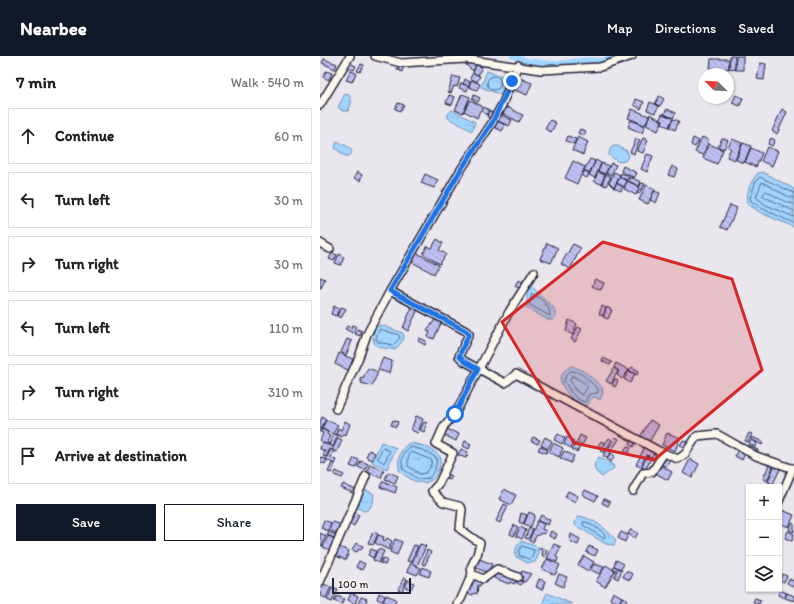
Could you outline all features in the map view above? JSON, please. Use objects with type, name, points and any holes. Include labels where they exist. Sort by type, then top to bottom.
[{"type":"street","points":[[320,105],[350,56]]},
{"type":"street","points":[[375,56],[401,63],[465,59],[518,65],[541,70],[600,67],[632,56]]},
{"type":"street","points":[[336,409],[359,357],[367,334],[390,291],[460,171],[492,123],[518,65]]},
{"type":"street","points":[[320,243],[330,249]]},
{"type":"street","points":[[457,604],[461,599],[472,574],[471,567],[480,543],[460,529],[462,510],[459,506],[443,502],[432,491],[439,483],[453,453],[436,444],[444,426],[455,414],[478,369],[534,272]]},
{"type":"street","points":[[390,291],[466,331],[469,334],[459,356],[464,361],[505,383],[516,374],[678,459],[682,458],[697,436],[717,434],[756,456],[793,468],[782,493]]},
{"type":"street","points":[[633,491],[643,473],[652,472],[664,453]]},
{"type":"street","points":[[320,582],[366,476]]},
{"type":"street","points":[[472,574],[483,579],[496,568],[518,577]]},
{"type":"highlighted area","points":[[603,242],[732,279],[762,370],[654,460],[574,443],[502,322]]},
{"type":"water","points":[[487,71],[508,78],[501,95],[481,87]]},
{"type":"water","points":[[345,94],[349,95],[351,103],[348,111],[342,111],[338,107]]},
{"type":"water","points":[[452,110],[475,122],[472,131],[448,118],[448,114]]},
{"type":"water","points":[[337,141],[350,148],[352,153],[349,156],[345,156],[335,148]]},
{"type":"water","points":[[613,146],[618,146],[627,151],[629,156],[625,161],[618,162],[609,155],[610,149]]},
{"type":"water","points":[[763,172],[794,189],[794,227],[761,213],[748,204],[747,196],[751,183],[758,173]]},
{"type":"water","points":[[527,285],[530,285],[553,307],[556,316],[553,320],[548,320],[527,308]]},
{"type":"water","points":[[381,325],[403,333],[404,339],[395,350],[379,347],[374,343],[373,339],[375,327]]},
{"type":"water","points":[[571,366],[584,371],[602,387],[603,393],[600,400],[595,397],[591,398],[587,407],[573,400],[567,393],[560,380],[564,371]]},
{"type":"water","points":[[381,442],[396,448],[387,469],[372,462]]},
{"type":"water","points":[[409,443],[426,447],[435,452],[441,458],[436,475],[431,480],[420,482],[413,480],[399,470],[401,452]]},
{"type":"water","points":[[599,457],[613,465],[614,468],[602,477],[594,467],[595,462]]},
{"type":"water","points":[[363,489],[374,494],[373,503],[368,510],[364,511],[356,507]]},
{"type":"water","points":[[579,516],[590,519],[604,528],[616,540],[614,545],[606,544],[575,525],[575,522]]},
{"type":"water","points":[[521,541],[538,547],[538,556],[535,562],[527,563],[515,556],[516,548]]},
{"type":"water","points":[[547,593],[572,604],[542,604]]},
{"type":"building","points":[[730,56],[735,56],[735,69],[729,68]]},
{"type":"building","points":[[736,56],[743,56],[743,70],[735,70]]},
{"type":"building","points":[[324,59],[337,64],[335,69],[322,63]]},
{"type":"building","points":[[711,59],[729,59],[729,68],[710,68]]},
{"type":"building","points":[[467,61],[476,65],[473,71],[466,65]]},
{"type":"building","points":[[347,62],[356,66],[354,70],[345,67]]},
{"type":"building","points":[[760,63],[766,64],[764,80],[757,79]]},
{"type":"building","points":[[361,64],[364,65],[360,72],[357,71]]},
{"type":"building","points":[[399,64],[404,66],[402,72],[397,69]]},
{"type":"building","points":[[476,65],[482,67],[478,75],[473,73]]},
{"type":"building","points":[[326,71],[332,73],[329,80],[323,77]]},
{"type":"building","points":[[351,71],[356,73],[352,82],[346,80]]},
{"type":"building","points":[[473,73],[480,76],[477,82],[470,78]]},
{"type":"building","points":[[453,76],[460,78],[457,87],[454,86],[451,93],[448,92]]},
{"type":"building","points":[[517,77],[532,83],[527,95],[512,89]]},
{"type":"building","points":[[465,79],[470,82],[468,86],[463,84]]},
{"type":"building","points":[[471,80],[480,84],[477,90],[469,87]]},
{"type":"building","points":[[461,83],[468,86],[467,91],[459,88]]},
{"type":"building","points":[[462,94],[470,97],[463,113],[455,110]]},
{"type":"building","points":[[449,95],[455,97],[452,105],[446,103]]},
{"type":"building","points":[[474,95],[480,98],[478,102],[472,99]]},
{"type":"building","points":[[736,95],[743,98],[740,106],[734,104]]},
{"type":"building","points":[[659,96],[664,99],[660,106],[655,104]]},
{"type":"building","points":[[636,99],[644,102],[641,109],[634,105]]},
{"type":"building","points":[[470,100],[482,106],[477,118],[464,111]]},
{"type":"building","points":[[650,102],[659,106],[655,113],[647,110]]},
{"type":"building","points":[[398,103],[404,105],[401,111],[395,109]]},
{"type":"building","points":[[484,107],[489,110],[487,115],[482,111]]},
{"type":"building","points":[[507,107],[523,115],[519,122],[503,114]]},
{"type":"building","points":[[632,109],[649,116],[645,125],[628,118]]},
{"type":"building","points":[[667,109],[676,113],[673,118],[664,114]]},
{"type":"building","points":[[782,109],[787,112],[777,134],[772,131]]},
{"type":"building","points":[[489,111],[495,114],[493,119],[487,117]]},
{"type":"building","points":[[499,114],[512,120],[509,126],[496,120]]},
{"type":"building","points":[[650,114],[662,121],[658,131],[646,125]]},
{"type":"building","points":[[662,114],[673,118],[669,127],[662,124],[663,121],[660,119]]},
{"type":"building","points":[[673,119],[679,121],[675,130],[669,127]]},
{"type":"building","points":[[495,120],[505,125],[502,131],[492,126]]},
{"type":"building","points":[[550,120],[556,123],[551,132],[545,129]]},
{"type":"building","points":[[631,120],[645,126],[642,133],[628,127]]},
{"type":"building","points":[[580,129],[586,131],[584,136],[578,133]]},
{"type":"building","points":[[568,136],[576,139],[574,144],[566,141]]},
{"type":"building","points":[[578,137],[588,142],[583,155],[572,150]]},
{"type":"building","points":[[702,137],[709,140],[703,155],[695,152]]},
{"type":"building","points":[[643,138],[648,140],[643,153],[637,151]]},
{"type":"building","points":[[693,138],[699,141],[695,147],[691,145]]},
{"type":"building","points":[[722,138],[728,140],[724,149],[718,147]]},
{"type":"building","points":[[771,138],[775,140],[772,146],[768,144]]},
{"type":"building","points":[[636,139],[640,140],[634,154],[630,152]]},
{"type":"building","points":[[732,139],[742,143],[735,160],[727,157],[731,148],[728,147]]},
{"type":"building","points":[[743,143],[751,146],[744,163],[736,160]]},
{"type":"building","points":[[709,144],[723,150],[717,164],[703,158]]},
{"type":"building","points":[[767,147],[778,151],[772,166],[761,161]]},
{"type":"building","points":[[751,148],[762,153],[756,167],[745,162]]},
{"type":"building","points":[[647,154],[653,156],[647,172],[641,169]]},
{"type":"building","points":[[590,159],[595,161],[590,173],[584,170]]},
{"type":"building","points":[[596,160],[601,163],[595,178],[589,175]]},
{"type":"building","points":[[573,161],[585,167],[577,184],[565,178]]},
{"type":"building","points":[[602,163],[609,166],[605,174],[598,171]]},
{"type":"building","points":[[611,163],[616,165],[611,175],[606,173]]},
{"type":"building","points":[[623,166],[637,173],[634,178],[621,171]]},
{"type":"building","points":[[672,166],[678,169],[674,177],[668,175]]},
{"type":"building","points":[[584,171],[589,173],[587,178],[582,176]]},
{"type":"building","points":[[357,172],[362,175],[360,181],[354,178]]},
{"type":"building","points":[[598,172],[605,175],[601,184],[594,181]]},
{"type":"building","points":[[614,172],[620,175],[614,188],[609,183]]},
{"type":"building","points":[[621,173],[629,176],[627,180],[620,177]]},
{"type":"building","points":[[425,174],[438,180],[434,188],[421,183]]},
{"type":"building","points":[[606,174],[611,177],[606,186],[602,184]]},
{"type":"building","points":[[619,177],[627,181],[624,187],[617,183]]},
{"type":"building","points":[[630,177],[641,182],[639,186],[628,181]]},
{"type":"building","points":[[627,181],[640,187],[636,195],[624,189]]},
{"type":"building","points":[[616,183],[623,187],[621,191],[614,188]]},
{"type":"building","points":[[641,183],[645,184],[639,194],[637,193]]},
{"type":"building","points":[[646,185],[655,189],[648,204],[639,200]]},
{"type":"building","points":[[654,191],[660,193],[656,203],[650,200]]},
{"type":"building","points":[[730,205],[737,208],[727,230],[720,227]]},
{"type":"building","points":[[437,239],[443,243],[439,250],[446,254],[440,264],[423,254],[427,246],[432,248]]},
{"type":"building","points":[[547,243],[558,248],[551,263],[540,259]]},
{"type":"building","points":[[573,244],[581,248],[570,269],[561,264]]},
{"type":"building","points":[[332,253],[337,255],[334,261],[329,259]]},
{"type":"building","points":[[417,253],[439,265],[434,274],[412,262]]},
{"type":"building","points":[[339,254],[344,257],[341,265],[335,263]]},
{"type":"building","points":[[320,277],[325,279],[321,288],[320,288]]},
{"type":"building","points":[[595,279],[604,283],[601,290],[592,286]]},
{"type":"building","points":[[518,280],[523,282],[520,289],[515,286]]},
{"type":"building","points":[[334,306],[339,309],[336,316],[331,314]]},
{"type":"building","points":[[602,306],[606,308],[603,316],[599,314]]},
{"type":"building","points":[[341,307],[346,309],[341,318],[337,316]]},
{"type":"building","points":[[412,307],[418,309],[408,331],[403,328]]},
{"type":"building","points":[[607,307],[612,310],[608,319],[603,317]]},
{"type":"building","points":[[436,318],[442,321],[434,339],[428,337],[430,332],[427,331]]},
{"type":"building","points":[[569,320],[577,324],[573,335],[566,331]]},
{"type":"building","points":[[352,325],[356,326],[353,333],[345,329],[347,326],[351,328]]},
{"type":"building","points":[[578,327],[582,329],[575,342],[571,339]]},
{"type":"building","points":[[357,329],[362,331],[360,336],[355,334]]},
{"type":"building","points":[[420,338],[426,341],[425,345],[418,341]]},
{"type":"building","points":[[347,339],[352,341],[346,355],[341,352]]},
{"type":"building","points":[[339,353],[355,360],[350,371],[335,364]]},
{"type":"building","points":[[383,358],[392,361],[389,373],[378,370]]},
{"type":"building","points":[[603,358],[612,362],[610,365],[602,361]]},
{"type":"building","points":[[616,363],[629,370],[622,379],[617,375],[619,371],[614,367]]},
{"type":"building","points":[[632,367],[639,371],[637,375],[629,370]]},
{"type":"building","points":[[368,368],[378,372],[372,386],[361,383],[362,381],[360,380],[361,377],[363,378]]},
{"type":"building","points":[[614,368],[618,371],[611,384],[606,381]]},
{"type":"building","points":[[629,371],[635,374],[630,383],[624,379]]},
{"type":"building","points":[[615,379],[618,381],[615,387],[612,385]]},
{"type":"building","points":[[416,416],[423,419],[418,433],[411,430]]},
{"type":"building","points":[[322,417],[326,419],[320,432],[320,422]]},
{"type":"building","points":[[326,420],[338,425],[333,434],[322,429]]},
{"type":"building","points":[[393,420],[398,422],[396,427],[391,425]]},
{"type":"building","points":[[650,420],[659,425],[648,444],[639,439]]},
{"type":"building","points":[[345,421],[350,424],[346,435],[343,434],[342,437],[336,434],[338,428],[341,430]]},
{"type":"building","points":[[424,422],[427,423],[424,432],[420,430]]},
{"type":"building","points":[[322,429],[328,432],[327,434],[330,436],[327,442],[329,443],[328,445],[320,441],[323,433],[320,432]]},
{"type":"building","points":[[447,429],[459,434],[456,441],[444,435]]},
{"type":"building","points":[[667,433],[680,438],[675,451],[662,445]]},
{"type":"building","points":[[749,433],[752,434],[748,442],[745,441]]},
{"type":"building","points":[[334,434],[338,435],[333,447],[329,445]]},
{"type":"building","points":[[558,434],[565,438],[562,444],[554,440]]},
{"type":"building","points":[[580,435],[586,438],[582,445],[577,442]]},
{"type":"building","points":[[533,437],[540,440],[538,444],[531,441]]},
{"type":"building","points":[[545,437],[552,441],[548,449],[541,445]]},
{"type":"building","points":[[567,437],[574,441],[571,448],[564,444]]},
{"type":"building","points":[[616,437],[619,439],[607,458],[603,456]]},
{"type":"building","points":[[752,437],[763,442],[762,445],[751,439]]},
{"type":"building","points":[[338,438],[342,440],[337,452],[332,450]]},
{"type":"building","points":[[609,438],[612,440],[604,453],[600,451]]},
{"type":"building","points":[[632,438],[636,441],[633,447],[629,444]]},
{"type":"building","points":[[683,440],[689,443],[687,448],[680,445]]},
{"type":"building","points":[[751,440],[757,443],[755,447],[749,444]]},
{"type":"building","points":[[465,441],[471,444],[469,449],[463,446]]},
{"type":"building","points":[[601,441],[605,443],[601,448],[598,446]]},
{"type":"building","points":[[322,442],[331,446],[326,457],[323,456],[325,451],[320,449]]},
{"type":"building","points":[[553,443],[563,448],[559,457],[549,452]]},
{"type":"building","points":[[575,443],[580,446],[577,452],[572,449]]},
{"type":"building","points":[[748,445],[758,450],[756,453],[746,449]]},
{"type":"building","points":[[540,446],[548,450],[546,453],[538,450]]},
{"type":"building","points":[[627,446],[631,448],[628,453],[624,451]]},
{"type":"building","points":[[645,446],[655,451],[652,457],[646,455],[641,467],[636,465]]},
{"type":"building","points":[[739,447],[746,451],[742,460],[735,456]]},
{"type":"building","points":[[331,449],[334,451],[331,458],[336,460],[334,464],[326,459]]},
{"type":"building","points":[[461,449],[468,452],[466,458],[458,455]]},
{"type":"building","points":[[369,450],[375,453],[372,460],[366,457]]},
{"type":"building","points":[[564,451],[574,456],[571,463],[560,458]]},
{"type":"building","points":[[611,453],[615,456],[611,462],[607,459]]},
{"type":"building","points":[[666,455],[671,458],[666,467],[661,464]]},
{"type":"building","points":[[647,456],[651,458],[646,469],[641,467]]},
{"type":"building","points":[[320,457],[327,460],[325,464],[320,462]]},
{"type":"building","points":[[354,458],[359,460],[356,468],[350,466]]},
{"type":"building","points":[[690,459],[699,464],[692,478],[683,473]]},
{"type":"building","points":[[361,461],[368,464],[365,470],[358,467]]},
{"type":"building","points":[[770,462],[774,464],[767,481],[763,479]]},
{"type":"building","points":[[332,463],[335,464],[331,473],[328,472]]},
{"type":"building","points":[[370,464],[384,470],[381,478],[367,472]]},
{"type":"building","points":[[775,464],[781,467],[773,484],[768,482]]},
{"type":"building","points":[[660,465],[672,472],[668,480],[655,473]]},
{"type":"building","points":[[336,471],[344,475],[342,478],[334,475]]},
{"type":"building","points":[[388,472],[398,476],[395,483],[385,479]]},
{"type":"building","points":[[447,474],[452,476],[450,480],[445,478]]},
{"type":"building","points":[[383,481],[397,487],[395,493],[380,487]]},
{"type":"building","points":[[343,484],[356,490],[355,494],[341,488]]},
{"type":"building","points":[[504,489],[516,495],[511,505],[499,499]]},
{"type":"building","points":[[585,490],[598,496],[595,501],[583,495]]},
{"type":"building","points":[[568,491],[578,496],[575,502],[565,497]]},
{"type":"building","points":[[604,499],[610,502],[608,506],[602,503]]},
{"type":"building","points":[[504,504],[508,506],[500,523],[496,521]]},
{"type":"building","points":[[782,510],[794,515],[789,527],[782,524]]},
{"type":"building","points":[[352,512],[359,515],[354,526],[349,523]]},
{"type":"building","points":[[529,512],[535,515],[531,527],[524,524]]},
{"type":"building","points":[[521,513],[527,515],[523,524],[519,522]]},
{"type":"building","points":[[541,515],[550,520],[548,525],[538,521]]},
{"type":"building","points":[[324,520],[331,523],[328,531],[321,528]]},
{"type":"building","points":[[537,521],[544,524],[542,529],[546,531],[545,534],[542,533],[536,536],[533,542],[529,541]]},
{"type":"building","points":[[332,522],[343,525],[340,532],[337,530],[335,533],[329,530]]},
{"type":"building","points":[[792,523],[794,524],[794,532],[789,530]]},
{"type":"building","points":[[514,525],[518,527],[514,536],[510,534]]},
{"type":"building","points":[[520,527],[526,530],[522,539],[516,536]]},
{"type":"building","points":[[529,528],[533,530],[528,539],[525,538]]},
{"type":"building","points":[[631,529],[638,533],[635,538],[628,534]]},
{"type":"building","points":[[551,531],[557,534],[555,539],[549,536]]},
{"type":"building","points":[[788,531],[794,534],[792,541],[785,538]]},
{"type":"building","points":[[329,532],[336,535],[334,538],[327,535]]},
{"type":"building","points":[[373,532],[378,534],[373,545],[368,543]]},
{"type":"building","points":[[621,532],[628,535],[625,542],[618,538]]},
{"type":"building","points":[[320,533],[326,536],[322,546],[320,545]]},
{"type":"building","points":[[571,534],[580,539],[578,545],[570,541]]},
{"type":"building","points":[[378,535],[384,537],[383,540],[385,541],[387,538],[392,541],[389,550],[375,543]]},
{"type":"building","points":[[328,536],[337,540],[332,551],[323,547]]},
{"type":"building","points":[[395,539],[402,542],[397,555],[390,552]]},
{"type":"building","points":[[356,543],[363,546],[361,550],[359,549],[357,552],[352,550]]},
{"type":"building","points":[[420,544],[426,546],[417,566],[412,563]]},
{"type":"building","points":[[554,544],[561,547],[556,557],[558,558],[557,562],[547,558]]},
{"type":"building","points":[[414,545],[418,546],[411,562],[407,561]]},
{"type":"building","points":[[337,546],[349,551],[346,560],[333,555]]},
{"type":"building","points":[[589,546],[598,550],[595,556],[586,552]]},
{"type":"building","points":[[540,547],[547,550],[545,557],[542,555],[543,551],[539,549]]},
{"type":"building","points":[[371,549],[376,551],[373,558],[368,555]]},
{"type":"building","points":[[378,549],[384,551],[379,563],[373,560]]},
{"type":"building","points":[[427,550],[431,552],[425,565],[422,564]]},
{"type":"building","points":[[584,556],[594,562],[588,571],[578,565]]},
{"type":"building","points":[[383,558],[387,560],[385,565],[380,563]]},
{"type":"building","points":[[477,558],[492,564],[488,573],[474,567]]},
{"type":"building","points":[[547,559],[560,565],[555,575],[542,569]]},
{"type":"building","points":[[616,560],[624,564],[621,569],[614,566]]},
{"type":"building","points":[[359,561],[365,564],[362,570],[356,567]]},
{"type":"building","points":[[411,563],[421,568],[417,575],[407,571]]},
{"type":"building","points":[[594,564],[604,567],[600,574],[590,570]]},
{"type":"building","points":[[606,565],[615,571],[605,587],[596,581]]},
{"type":"building","points":[[614,566],[622,570],[618,579],[614,577],[617,570],[613,569]]},
{"type":"building","points":[[423,567],[431,571],[429,577],[420,574]]},
{"type":"building","points":[[497,570],[523,582],[521,585],[515,582],[514,584],[510,582],[509,584],[494,578]]},
{"type":"building","points":[[522,571],[531,574],[525,582],[519,579]]},
{"type":"building","points":[[626,571],[633,574],[630,580],[623,577]]},
{"type":"building","points":[[559,574],[567,577],[563,587],[555,583]]},
{"type":"building","points":[[782,574],[787,576],[784,582],[782,581]]},
{"type":"building","points":[[474,576],[481,579],[480,581],[482,582],[480,586],[478,585],[477,594],[474,593],[473,595],[466,593]]},
{"type":"building","points":[[404,577],[407,579],[402,591],[398,590]]},
{"type":"building","points":[[539,579],[545,581],[542,590],[536,587]]},
{"type":"building","points":[[789,579],[794,581],[794,587],[787,583]]},
{"type":"building","points":[[408,580],[414,583],[411,589],[405,587]]},
{"type":"building","points":[[323,584],[331,587],[326,598],[320,596]]},
{"type":"building","points":[[332,588],[338,590],[332,602],[327,600]]},
{"type":"building","points":[[782,591],[787,593],[784,598],[778,595],[779,592]]},
{"type":"building","points":[[613,592],[622,597],[619,603],[610,599]]},
{"type":"building","points":[[351,593],[358,596],[355,604],[348,600]]},
{"type":"building","points":[[379,593],[385,596],[382,601],[377,599]]},
{"type":"building","points":[[787,593],[794,596],[794,601],[785,598]]},
{"type":"building","points":[[386,595],[396,599],[394,604],[383,602]]},
{"type":"building","points":[[337,596],[344,599],[342,604],[334,601]]},
{"type":"building","points":[[361,597],[367,599],[365,604],[358,604]]},
{"type":"building","points":[[622,597],[627,599],[625,603],[620,601]]},
{"type":"building","points":[[755,598],[761,600],[759,604],[753,602]]},
{"type":"waterway","points":[[513,56],[527,61],[556,64],[585,60],[603,61],[613,56]]},
{"type":"route","points":[[455,414],[478,369],[464,361],[459,356],[469,334],[466,331],[390,291],[460,171],[492,123],[512,81]]}]
